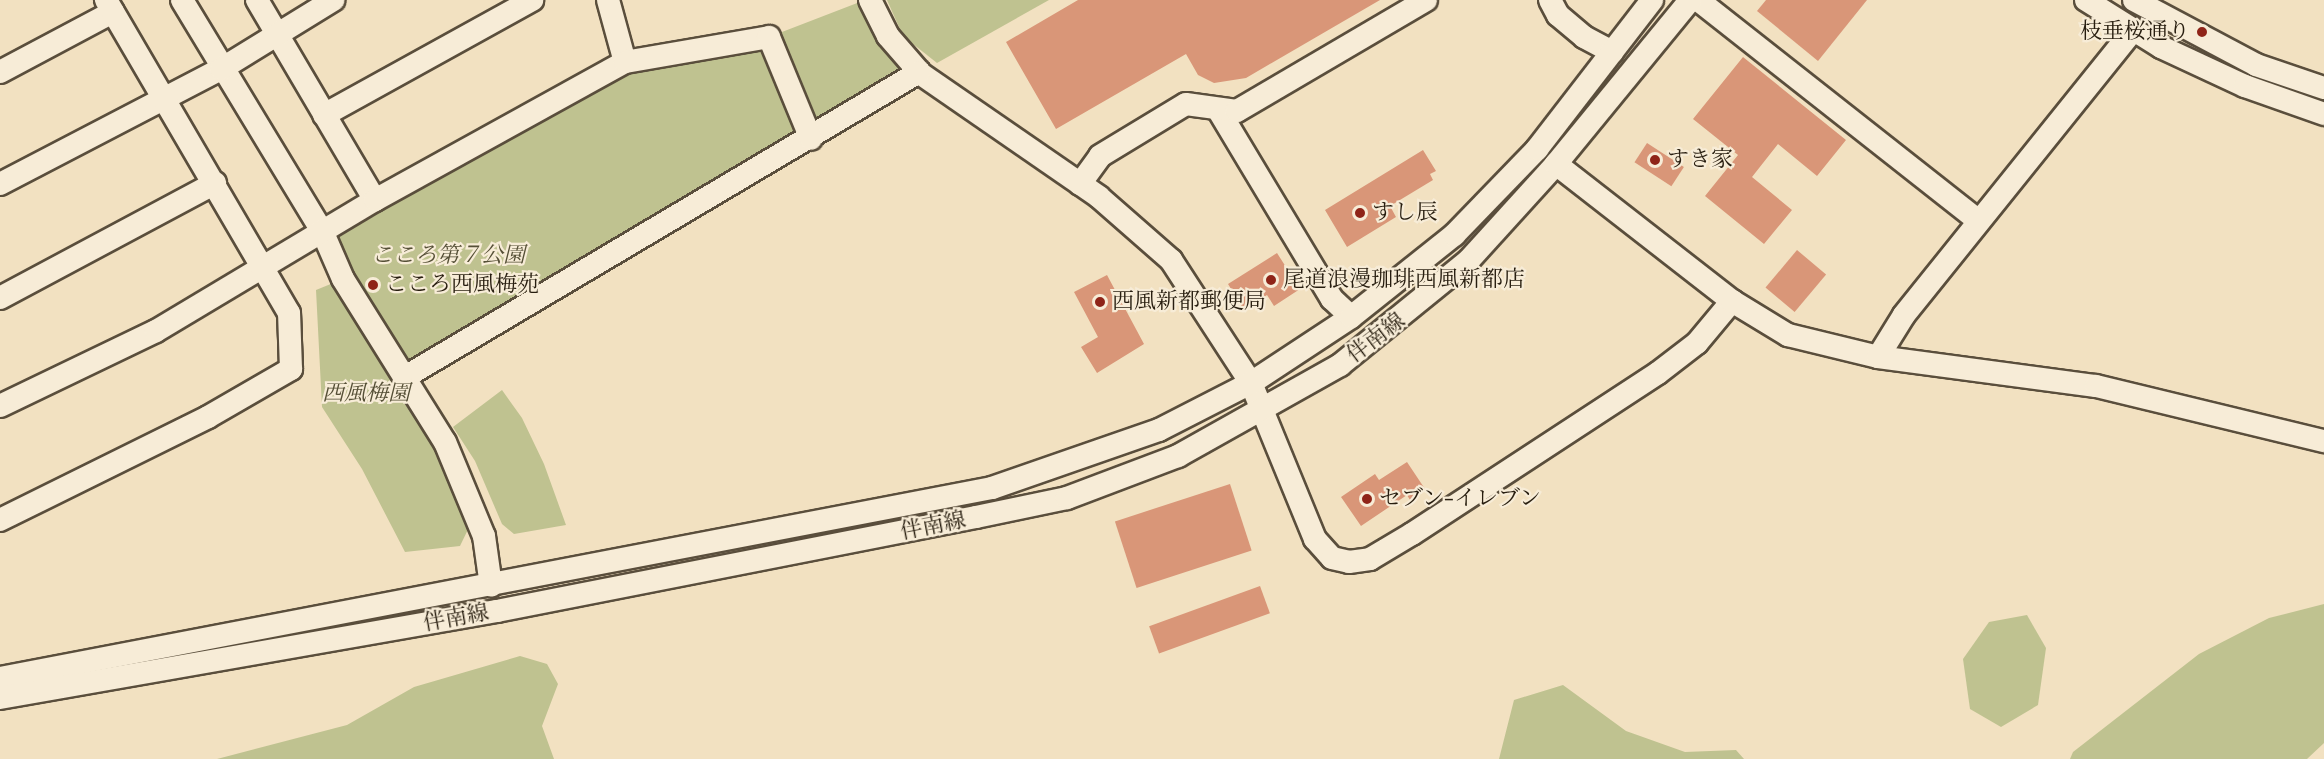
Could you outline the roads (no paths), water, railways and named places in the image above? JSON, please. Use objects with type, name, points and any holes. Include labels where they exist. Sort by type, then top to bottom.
[{"type":"street","points":[[182,0],[221,69],[322,233],[343,279],[445,442],[484,536],[491,586]]},
{"type":"street","points":[[257,0],[375,200]]},
{"type":"street","points":[[0,184],[163,96],[221,69],[333,0]]},
{"type":"street","points":[[324,115],[532,0]]},
{"type":"street","points":[[608,0],[625,62]]},
{"type":"street","points":[[870,0],[888,36],[919,72],[1137,226],[1170,260],[1251,383],[1315,539],[1332,558],[1349,562],[1370,559],[1658,373],[1696,343],[1732,301]]},
{"type":"street","points":[[1080,184],[1100,156],[1186,104],[1219,111],[1237,111],[1426,0]]},
{"type":"street","points":[[1550,0],[1558,15],[1612,52]]},
{"type":"street","name":"伴南線","points":[[0,678],[491,586],[992,488],[1159,430],[1251,383],[1352,317],[1454,236],[1537,149],[1652,0]]},
{"type":"street","name":"伴南線","points":[[0,698],[497,611],[1067,498],[1178,456],[1340,365],[1400,321],[1469,260],[1556,164],[1690,0]]},
{"type":"street","points":[[1698,0],[1979,221]]},
{"type":"street","points":[[2086,0],[2133,30],[2245,86],[2324,114]]},
{"type":"street","points":[[2134,0],[2256,65],[2324,88]]},
{"type":"street","points":[[0,72],[110,6],[265,268],[289,313],[291,369],[198,423],[0,520]]},
{"type":"street","points":[[1878,357],[1904,315],[2133,30]]},
{"type":"street","points":[[0,406],[156,331],[265,268],[375,200],[625,62],[769,37],[811,139]]},
{"type":"street","points":[[405,377],[811,139],[919,72]]},
{"type":"street","points":[[1219,111],[1332,299],[1352,317]]},
{"type":"street","points":[[1556,164],[1732,301],[1788,335],[1878,357],[2096,386],[2324,441]]},
{"type":"street","points":[[0,298],[215,183]]},
{"type":"place","name":"枝垂桜通り","points":[[2202,32]]},
{"type":"place","name":"すき家","points":[[1655,160]]},
{"type":"place","name":"すし辰","points":[[1360,213]]},
{"type":"place","name":"尾道浪漫珈琲西風新都店","points":[[1271,280]]},
{"type":"place","name":"こころ西風梅苑","points":[[373,285]]},
{"type":"place","name":"西風新都郵便局","points":[[1100,302]]},
{"type":"place","name":"セブン-イレブン","points":[[1367,499]]},
{"type":"park label","name":"こころ第７公園","points":[[448,256]]},
{"type":"park label","name":"西風梅園","points":[[366,394]]}]
